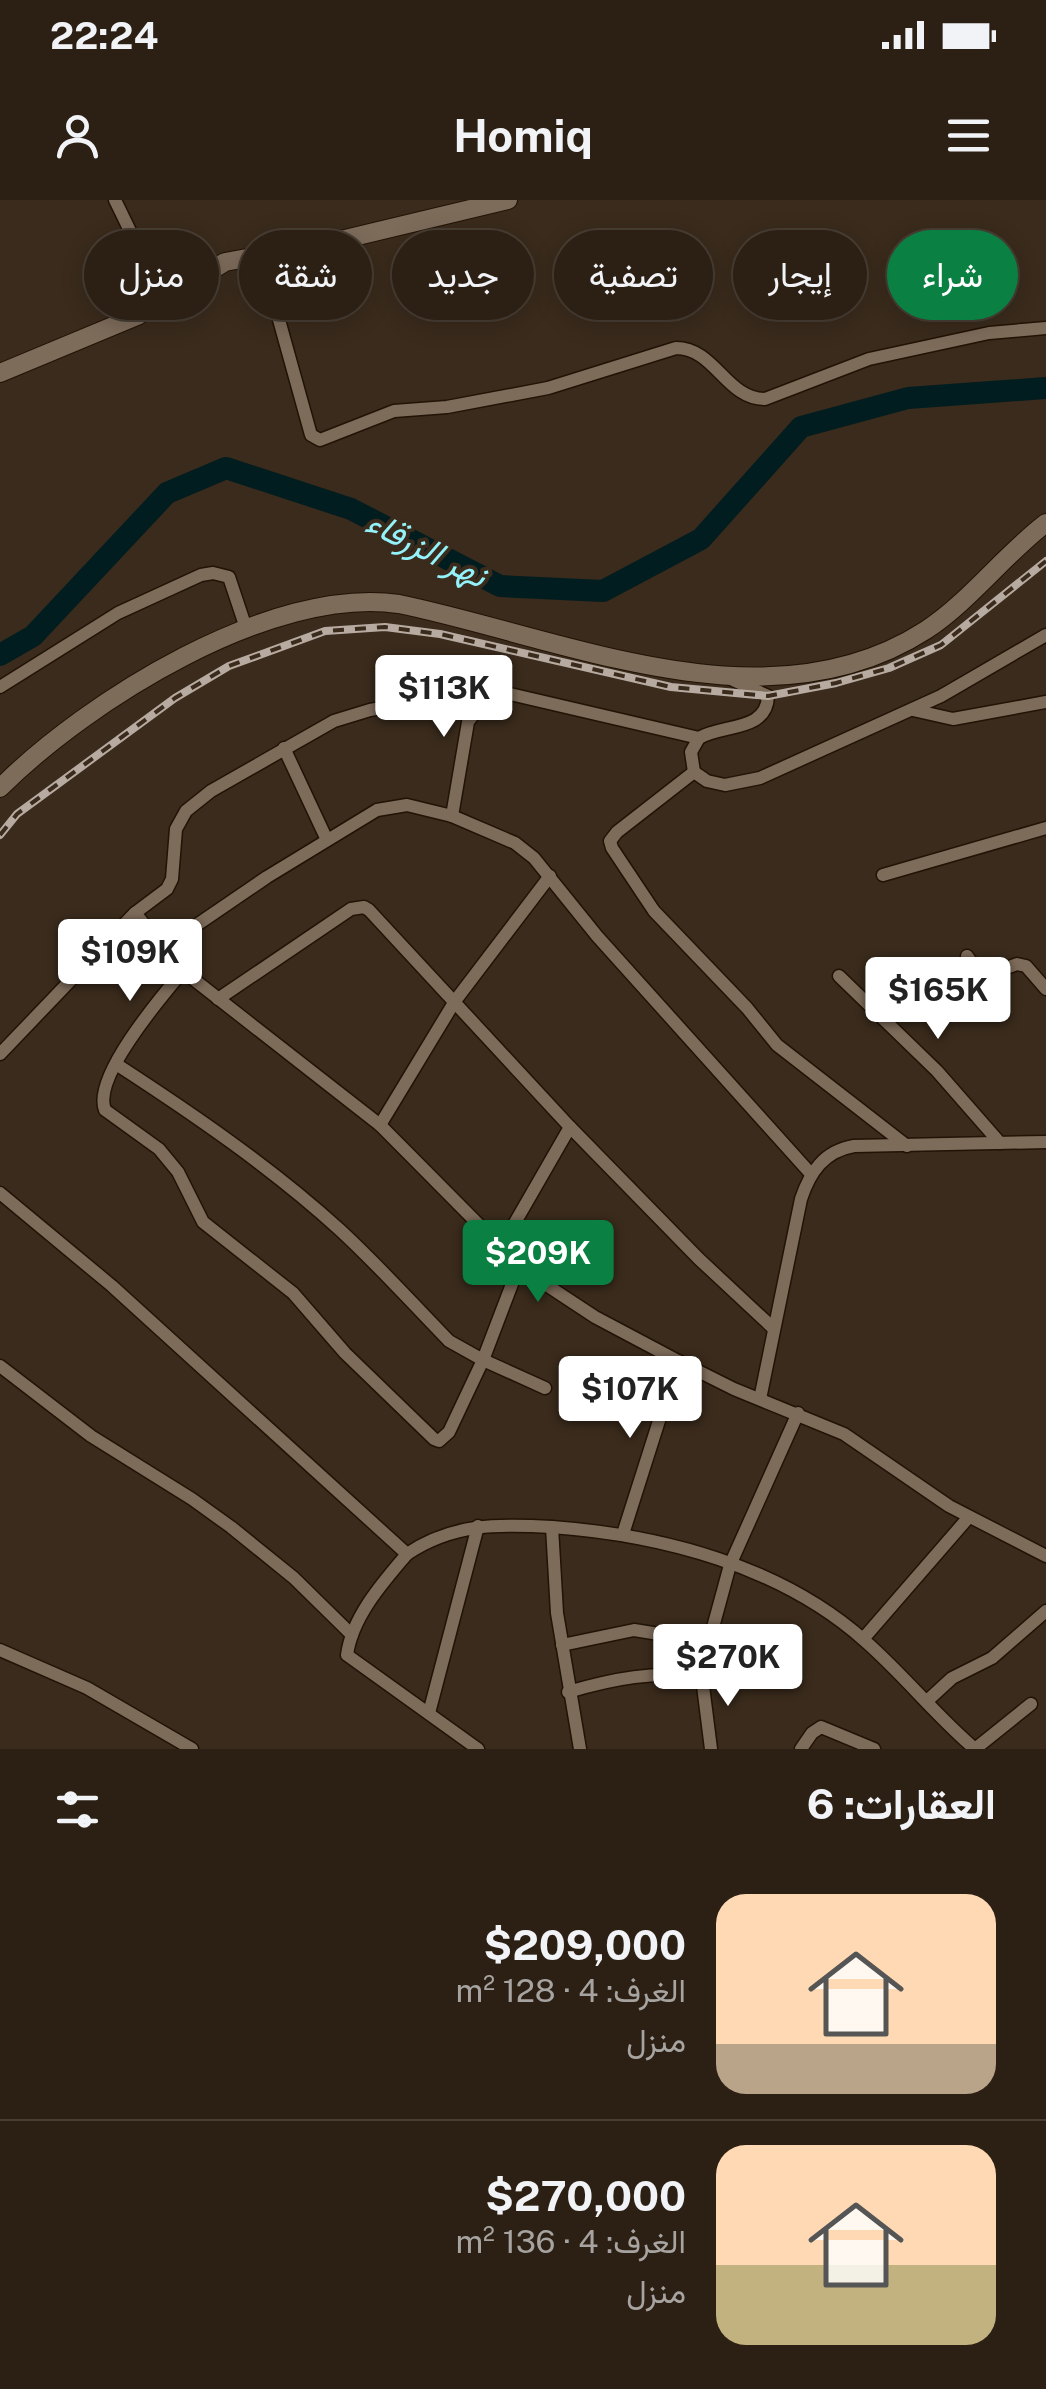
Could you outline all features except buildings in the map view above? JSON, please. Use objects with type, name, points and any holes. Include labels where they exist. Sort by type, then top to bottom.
[{"type":"street","points":[[115,200],[130,230]]},
{"type":"street","points":[[370,230],[450,206],[508,200]]},
{"type":"street","points":[[0,373],[127,320]]},
{"type":"street","points":[[279,320],[311,435],[320,440],[394,411],[447,407],[548,388],[676,348],[704,356],[731,384],[747,395],[765,399],[869,359],[988,333],[1046,328]]},
{"type":"street","points":[[0,788],[88,713],[156,673],[246,628],[330,604],[373,600],[458,617],[652,667],[719,675],[808,673],[889,650],[937,622],[1046,524]]},
{"type":"street","points":[[0,687],[118,614],[201,575],[229,577],[246,628]]},
{"type":"street","points":[[699,738],[691,752],[694,772],[708,782],[725,785],[760,778],[914,710],[1046,635]]},
{"type":"street","points":[[0,1054],[135,913],[170,884],[176,828],[186,811],[211,791],[284,748],[355,714],[461,692],[491,692],[699,738],[755,721],[770,700],[766,694],[719,675]]},
{"type":"street","points":[[452,816],[468,722],[491,692]]},
{"type":"street","points":[[914,710],[953,719],[1046,702]]},
{"type":"street","points":[[284,748],[327,840]]},
{"type":"street","points":[[694,772],[617,832],[610,841],[614,853],[654,912],[748,1008],[777,1044],[907,1146]]},
{"type":"street","points":[[162,948],[363,817],[388,806],[407,805],[452,816],[515,843],[550,876],[597,936],[812,1174]]},
{"type":"street","points":[[883,875],[1046,828]]},
{"type":"street","points":[[380,1124],[455,1001],[550,876]]},
{"type":"street","points":[[218,999],[344,914],[364,907],[570,1128],[698,1259],[773,1328]]},
{"type":"street","points":[[135,913],[182,971],[380,1124],[501,1246],[573,1304],[678,1361],[844,1434],[968,1518],[1046,1556]]},
{"type":"street","points":[[967,956],[982,977],[1017,964],[1026,966],[1046,989]]},
{"type":"street","points":[[182,971],[116,1064],[102,1092],[104,1110],[159,1149],[178,1172],[203,1222],[293,1293],[345,1353],[434,1439],[439,1441],[449,1432],[484,1360],[520,1263]]},
{"type":"street","points":[[839,976],[938,1071],[1000,1143]]},
{"type":"street","points":[[116,1064],[296,1194],[341,1232],[449,1341],[546,1388]]},
{"type":"street","points":[[501,1246],[570,1128]]},
{"type":"street","points":[[760,1399],[801,1199],[824,1159],[843,1148],[1046,1142]]},
{"type":"street","points":[[0,1193],[112,1286],[408,1554]]},
{"type":"street","points":[[623,1534],[678,1361]]},
{"type":"street","points":[[0,1366],[90,1436],[231,1527],[294,1578],[352,1635]]},
{"type":"street","points":[[711,1749],[702,1678],[709,1642],[730,1565],[798,1413]]},
{"type":"street","points":[[864,1640],[968,1518]]},
{"type":"street","points":[[429,1713],[478,1526]]},
{"type":"street","points":[[478,1749],[349,1658],[346,1652],[382,1583],[408,1554],[445,1533],[478,1526],[552,1527],[623,1534],[708,1556],[795,1592],[864,1640],[975,1749],[1030,1704]]},
{"type":"street","points":[[552,1527],[555,1596],[580,1749]]},
{"type":"street","points":[[927,1701],[952,1678],[999,1653],[1046,1612]]},
{"type":"street","points":[[562,1645],[634,1630],[709,1642]]},
{"type":"street","points":[[0,1650],[87,1688],[192,1749]]},
{"type":"street","points":[[568,1692],[636,1677],[668,1674],[702,1678]]},
{"type":"street","points":[[801,1749],[821,1726],[874,1749]]},
{"type":"waterway","name":"نهر الزرقاء","points":[[0,655],[33,636],[167,493],[226,468],[351,509],[500,586],[603,591],[701,539],[801,427],[908,398],[1046,388]]},
{"type":"railway","points":[[0,835],[17,814],[175,698],[229,666],[325,631],[385,627],[440,634],[671,687],[768,696],[889,668],[941,645],[1046,561]]}]
